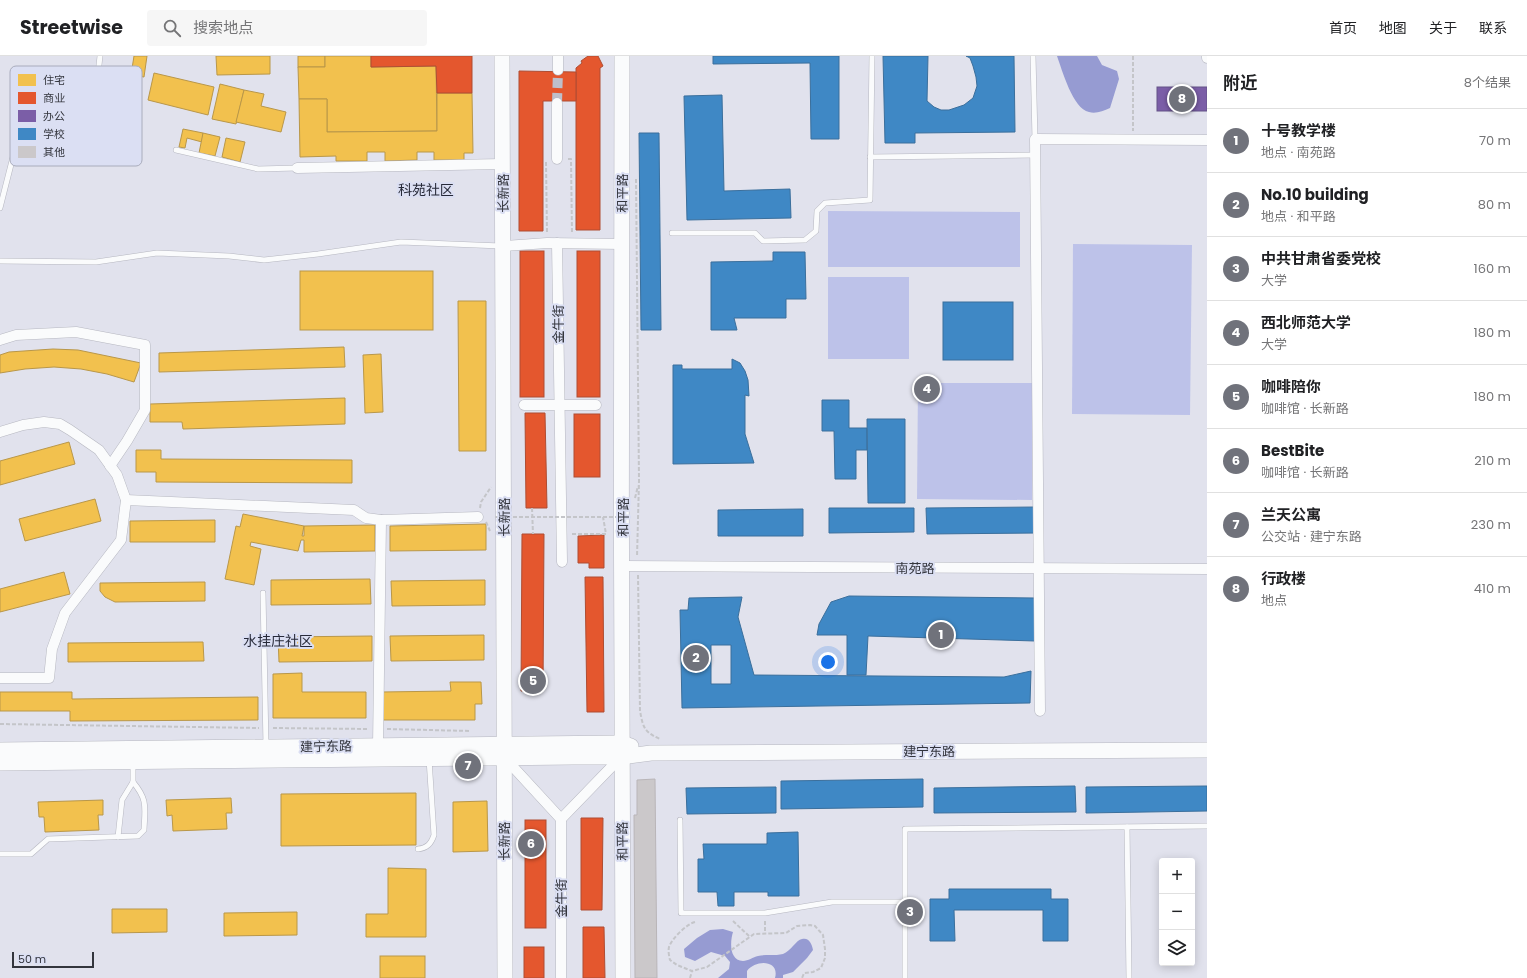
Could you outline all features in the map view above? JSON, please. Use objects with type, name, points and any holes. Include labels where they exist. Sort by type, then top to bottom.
[{"type":"street","name":"长新路","points":[[502,56],[505,978]]},
{"type":"street","points":[[558,56],[558,70]]},
{"type":"street","name":"和平路","points":[[622,56],[622,244],[630,566],[622,750],[623,978]]},
{"type":"street","points":[[557,104],[557,159]]},
{"type":"street","points":[[1040,710],[1040,568],[1035,138],[1207,140]]},
{"type":"street","points":[[297,168],[502,164]]},
{"type":"street","points":[[503,246],[552,243],[622,244]]},
{"type":"street","name":"金牛街","points":[[552,243],[559,405],[562,562]]},
{"type":"street","points":[[0,340],[16,335],[76,332],[145,345],[145,410],[110,466]]},
{"type":"street","points":[[524,405],[596,404]]},
{"type":"street","points":[[0,432],[23,425],[44,422],[60,424],[99,450],[117,475],[126,500],[121,540],[65,613],[52,649],[49,678],[0,678]]},
{"type":"street","points":[[126,500],[354,510],[366,518],[381,520],[478,517]]},
{"type":"street","points":[[378,746],[381,520]]},
{"type":"street","name":"南苑路","points":[[630,566],[1207,569]]},
{"type":"street","name":"建宁东路","points":[[0,750],[378,746],[504,751],[622,750],[651,753],[1207,750]]},
{"type":"street","points":[[504,751],[561,819],[622,750]]},
{"type":"street","name":"建宁东路","points":[[0,763],[429,758],[504,751]]},
{"type":"street","name":"金牛街","points":[[561,819],[561,978]]},
{"type":"lane","points":[[99,66],[100,56]]},
{"type":"lane","points":[[672,233],[755,233],[763,241],[805,240],[816,231],[817,211],[825,203],[870,200],[872,56]]},
{"type":"lane","points":[[1033,56],[1035,138]]},
{"type":"lane","points":[[176,150],[258,169],[297,168]]},
{"type":"lane","points":[[870,157],[1035,155]]},
{"type":"lane","points":[[0,208],[11,166]]},
{"type":"lane","points":[[0,261],[96,262],[157,253],[229,256],[264,260],[401,242],[503,246]]},
{"type":"lane","points":[[263,593],[266,747]]},
{"type":"lane","points":[[418,849],[431,843],[434,835],[429,758]]},
{"type":"lane","points":[[118,837],[122,800],[133,782],[133,762]]},
{"type":"lane","points":[[0,854],[31,854],[48,839],[138,836],[144,830],[145,806],[142,793],[133,782]]},
{"type":"lane","points":[[680,820],[681,913],[765,913],[832,902],[905,902]]},
{"type":"lane","points":[[905,978],[905,829],[1207,826]]},
{"type":"lane","points":[[1127,827],[1129,978]]},
{"type":"path","points":[[1133,56],[1134,139]]},
{"type":"path","points":[[552,243],[546,159],[571,159],[572,243]]},
{"type":"path","points":[[636,174],[639,481],[630,566],[640,711],[643,726],[648,734],[662,740]]},
{"type":"path","points":[[532,508],[533,534]]},
{"type":"path","points":[[495,518],[631,516]]},
{"type":"path","points":[[478,517],[487,522],[490,530],[490,536]]},
{"type":"path","points":[[561,535],[606,534],[603,517]]},
{"type":"path","points":[[0,724],[478,731]]},
{"type":"path","points":[[765,913],[765,934]]},
{"type":"path","points":[[731,919],[750,937]]},
{"type":"path","points":[[698,921],[689,924],[675,937],[669,947],[670,960],[677,966],[692,971],[707,968],[754,934],[786,933],[797,926],[815,926],[823,935],[825,958],[821,968],[813,972],[804,973],[802,978]]},
{"type":"path","points":[[690,978],[692,971]]},
{"type":"shaded area","points":[[1057,56],[1097,56],[1102,65],[1117,71],[1119,79],[1110,108],[1094,113],[1083,109],[1073,97]]},
{"type":"shaded area","points":[[828,211],[1020,212],[1020,267],[828,267]]},
{"type":"shaded area","points":[[1073,244],[1192,245],[1190,415],[1072,414]]},
{"type":"shaded area","points":[[828,277],[909,277],[909,359],[828,359]]},
{"type":"shaded area","points":[[918,383],[1032,383],[1032,500],[917,499]]},
{"type":"shaded area","points":[[723,929],[733,932],[731,945],[733,954],[738,960],[743,961],[761,955],[783,954],[802,939],[807,939],[811,943],[813,950],[793,972],[783,975],[783,978],[775,978],[776,972],[774,968],[766,963],[761,963],[756,964],[747,971],[747,978],[718,978],[729,969],[730,962],[725,956],[711,952],[695,961],[685,957],[684,949],[697,938],[710,930]]},
{"type":"building: 住宅","points":[[134,56],[147,56],[144,77],[142,77],[142,66],[132,66]]},
{"type":"building: 住宅","points":[[216,56],[270,56],[270,74],[217,75]]},
{"type":"building: 住宅","points":[[298,56],[325,56],[325,67],[298,67]]},
{"type":"building: 住宅","points":[[325,56],[371,56],[371,67],[436,66],[437,131],[327,132],[327,99],[299,99],[298,67],[325,67]]},
{"type":"building: 住宅","points":[[154,73],[214,87],[208,115],[148,100]]},
{"type":"building: 住宅","points":[[220,84],[244,90],[236,124],[212,119]]},
{"type":"building: 住宅","points":[[244,90],[264,94],[261,106],[286,112],[281,132],[236,122]]},
{"type":"building: 住宅","points":[[437,93],[472,93],[473,153],[464,153],[464,160],[434,160],[434,152],[417,152],[417,160],[385,161],[385,152],[367,152],[367,161],[336,161],[336,156],[300,157],[299,99],[327,99],[327,132],[437,131]]},
{"type":"building: 住宅","points":[[183,129],[203,133],[202,142],[187,138],[185,148],[179,147]]},
{"type":"building: 住宅","points":[[203,133],[220,137],[215,156],[199,153]]},
{"type":"building: 住宅","points":[[226,138],[245,142],[240,162],[222,157]]},
{"type":"building: 住宅","points":[[300,271],[433,271],[433,330],[300,330]]},
{"type":"building: 住宅","points":[[458,301],[486,301],[486,451],[459,451]]},
{"type":"building: 住宅","points":[[344,347],[345,367],[159,372],[159,353]]},
{"type":"building: 住宅","points":[[53,349],[78,350],[141,363],[134,382],[107,374],[81,369],[54,367],[25,369],[0,373],[0,355],[9,352]]},
{"type":"building: 住宅","points":[[381,354],[383,412],[365,413],[363,355]]},
{"type":"building: 住宅","points":[[345,398],[345,424],[183,429],[182,422],[150,422],[150,404]]},
{"type":"building: 住宅","points":[[69,442],[75,464],[0,485],[0,461]]},
{"type":"building: 住宅","points":[[136,450],[161,450],[161,459],[352,460],[352,483],[156,482],[156,472],[136,472]]},
{"type":"building: 住宅","points":[[95,499],[101,521],[25,541],[19,519]]},
{"type":"building: 住宅","points":[[243,514],[304,526],[375,525],[375,551],[304,552],[304,540],[301,540],[298,551],[251,542],[250,546],[261,549],[254,585],[225,579],[236,526],[240,527]]},
{"type":"building: 住宅","points":[[215,520],[215,542],[130,542],[130,521]]},
{"type":"building: 住宅","points":[[486,524],[486,550],[390,551],[390,526]]},
{"type":"building: 住宅","points":[[64,572],[70,594],[0,612],[0,589]]},
{"type":"building: 住宅","points":[[370,579],[371,604],[271,605],[271,580]]},
{"type":"building: 住宅","points":[[485,580],[485,605],[392,606],[391,581]]},
{"type":"building: 住宅","points":[[205,582],[205,601],[115,602],[105,597],[100,591],[100,583]]},
{"type":"building: 住宅","points":[[484,635],[484,660],[391,661],[390,636]]},
{"type":"building: 住宅","points":[[372,636],[372,661],[279,662],[278,637]]},
{"type":"building: 住宅","points":[[203,642],[204,661],[68,662],[68,643]]},
{"type":"building: 住宅","points":[[302,673],[302,692],[366,692],[366,718],[273,718],[273,674]]},
{"type":"building: 住宅","points":[[450,682],[481,682],[482,704],[475,704],[475,720],[382,720],[382,692],[451,691]]},
{"type":"building: 住宅","points":[[0,692],[72,692],[72,699],[258,697],[258,720],[70,721],[70,711],[0,711]]},
{"type":"building: 住宅","points":[[416,793],[416,845],[281,846],[281,794]]},
{"type":"building: 住宅","points":[[231,798],[232,813],[226,813],[227,829],[173,831],[172,815],[167,816],[166,800]]},
{"type":"building: 住宅","points":[[103,800],[103,815],[98,815],[99,830],[45,832],[44,817],[39,817],[38,802]]},
{"type":"building: 住宅","points":[[487,801],[488,851],[453,852],[453,802]]},
{"type":"building: 住宅","points":[[388,868],[426,869],[426,937],[366,937],[366,914],[388,914]]},
{"type":"building: 住宅","points":[[112,909],[167,909],[167,932],[112,933]]},
{"type":"building: 住宅","points":[[297,912],[297,935],[224,936],[224,913]]},
{"type":"building: 住宅","points":[[380,956],[425,956],[425,978],[380,978]]},
{"type":"building: 商业","points":[[371,56],[472,56],[472,93],[437,93],[436,66],[371,67]]},
{"type":"building: 商业","points":[[588,56],[598,56],[603,66],[600,68],[600,230],[576,230],[576,68],[582,63],[581,61]]},
{"type":"building: 商业","points":[[519,71],[576,72],[576,101],[543,101],[543,231],[519,231]]},
{"type":"building: 商业","points":[[520,251],[544,251],[544,397],[520,397]]},
{"type":"building: 商业","points":[[577,251],[600,251],[600,397],[577,397]]},
{"type":"building: 商业","points":[[525,413],[545,413],[547,508],[526,508]]},
{"type":"building: 商业","points":[[574,414],[600,414],[600,477],[574,477]]},
{"type":"building: 商业","points":[[522,534],[544,534],[543,691],[521,691]]},
{"type":"building: 商业","points":[[604,535],[604,568],[589,568],[589,563],[578,563],[578,536]]},
{"type":"building: 商业","points":[[585,577],[603,577],[604,712],[587,712]]},
{"type":"building: 商业","points":[[581,818],[603,818],[602,910],[581,910]]},
{"type":"building: 商业","points":[[525,820],[546,820],[546,928],[525,928]]},
{"type":"building: 商业","points":[[583,927],[604,927],[605,978],[583,978]]},
{"type":"building: 商业","points":[[524,947],[544,947],[544,978],[524,978]]},
{"type":"building: 办公","points":[[1157,87],[1207,87],[1207,111],[1157,111]]},
{"type":"building: 学校","points":[[713,56],[839,56],[839,139],[811,139],[810,63],[713,64]]},
{"type":"building: 学校","points":[[883,56],[928,56],[927,101],[934,107],[941,110],[949,110],[964,105],[973,98],[977,86],[973,66],[970,58],[966,56],[1014,56],[1015,132],[915,133],[915,143],[885,143]]},
{"type":"building: 学校","points":[[722,95],[724,191],[790,189],[791,218],[687,220],[684,96]]},
{"type":"building: 学校","points":[[639,133],[659,133],[661,330],[641,330]]},
{"type":"building: 学校","points":[[773,252],[805,252],[806,299],[786,299],[786,318],[734,318],[737,330],[711,330],[711,262],[773,261]]},
{"type":"building: 学校","points":[[943,302],[1013,302],[1013,360],[943,360]]},
{"type":"building: 学校","points":[[732,359],[740,363],[748,380],[749,396],[745,395],[745,434],[754,463],[673,464],[673,365],[682,365],[682,369],[732,369]]},
{"type":"building: 学校","points":[[822,400],[849,400],[849,428],[867,428],[867,450],[856,450],[856,479],[835,479],[834,431],[822,431]]},
{"type":"building: 学校","points":[[867,419],[905,419],[905,503],[868,503]]},
{"type":"building: 学校","points":[[1037,507],[1037,533],[927,534],[926,508]]},
{"type":"building: 学校","points":[[829,508],[914,508],[914,532],[829,533]]},
{"type":"building: 学校","points":[[803,509],[803,536],[718,536],[718,510]]},
{"type":"building: 学校","points":[[849,596],[1035,598],[1035,641],[868,636],[866,675],[847,675],[847,635],[817,635],[819,624],[831,602]]},
{"type":"building: 学校","points":[[742,597],[738,617],[754,675],[1004,677],[1031,671],[1030,703],[682,708],[680,610],[688,610],[689,598]],"holes":[[[711,645],[731,645],[731,684],[711,684]]]},
{"type":"building: 学校","points":[[923,779],[923,807],[781,809],[781,781]]},
{"type":"building: 学校","points":[[1075,786],[1076,812],[934,813],[934,788]]},
{"type":"building: 学校","points":[[1207,786],[1207,811],[1086,813],[1086,787]]},
{"type":"building: 学校","points":[[776,787],[776,813],[687,814],[686,788]]},
{"type":"building: 学校","points":[[798,832],[799,896],[768,896],[768,892],[734,892],[734,906],[718,906],[717,892],[698,892],[698,859],[704,859],[703,844],[767,844],[767,833]]},
{"type":"building: 学校","points":[[949,889],[1051,889],[1051,899],[1068,899],[1068,941],[1043,941],[1043,910],[954,910],[955,941],[930,941],[930,899],[949,899]]},
{"type":"building: 其他","points":[[655,779],[657,978],[635,978],[634,815],[637,815],[637,780]]},
{"type":"tunnel","points":[[557,103],[558,70]]},
{"type":"place","name":"行政楼","points":[[1182,99]]},
{"type":"place","name":"西北师范大学","points":[[927,389]]},
{"type":"place","name":"十号教学楼","points":[[941,635]]},
{"type":"place","name":"No.10 building","points":[[696,658]]},
{"type":"place","name":"咖啡陪你","points":[[533,681]]},
{"type":"place","name":"兰天公寓","points":[[468,766]]},
{"type":"place","name":"BestBite","points":[[531,844]]},
{"type":"place","name":"中共甘肃省委党校","points":[[910,912]]},
{"type":"district","name":"科苑社区","points":[[426,190]]},
{"type":"district","name":"水挂庄社区","points":[[278,641]]}]
